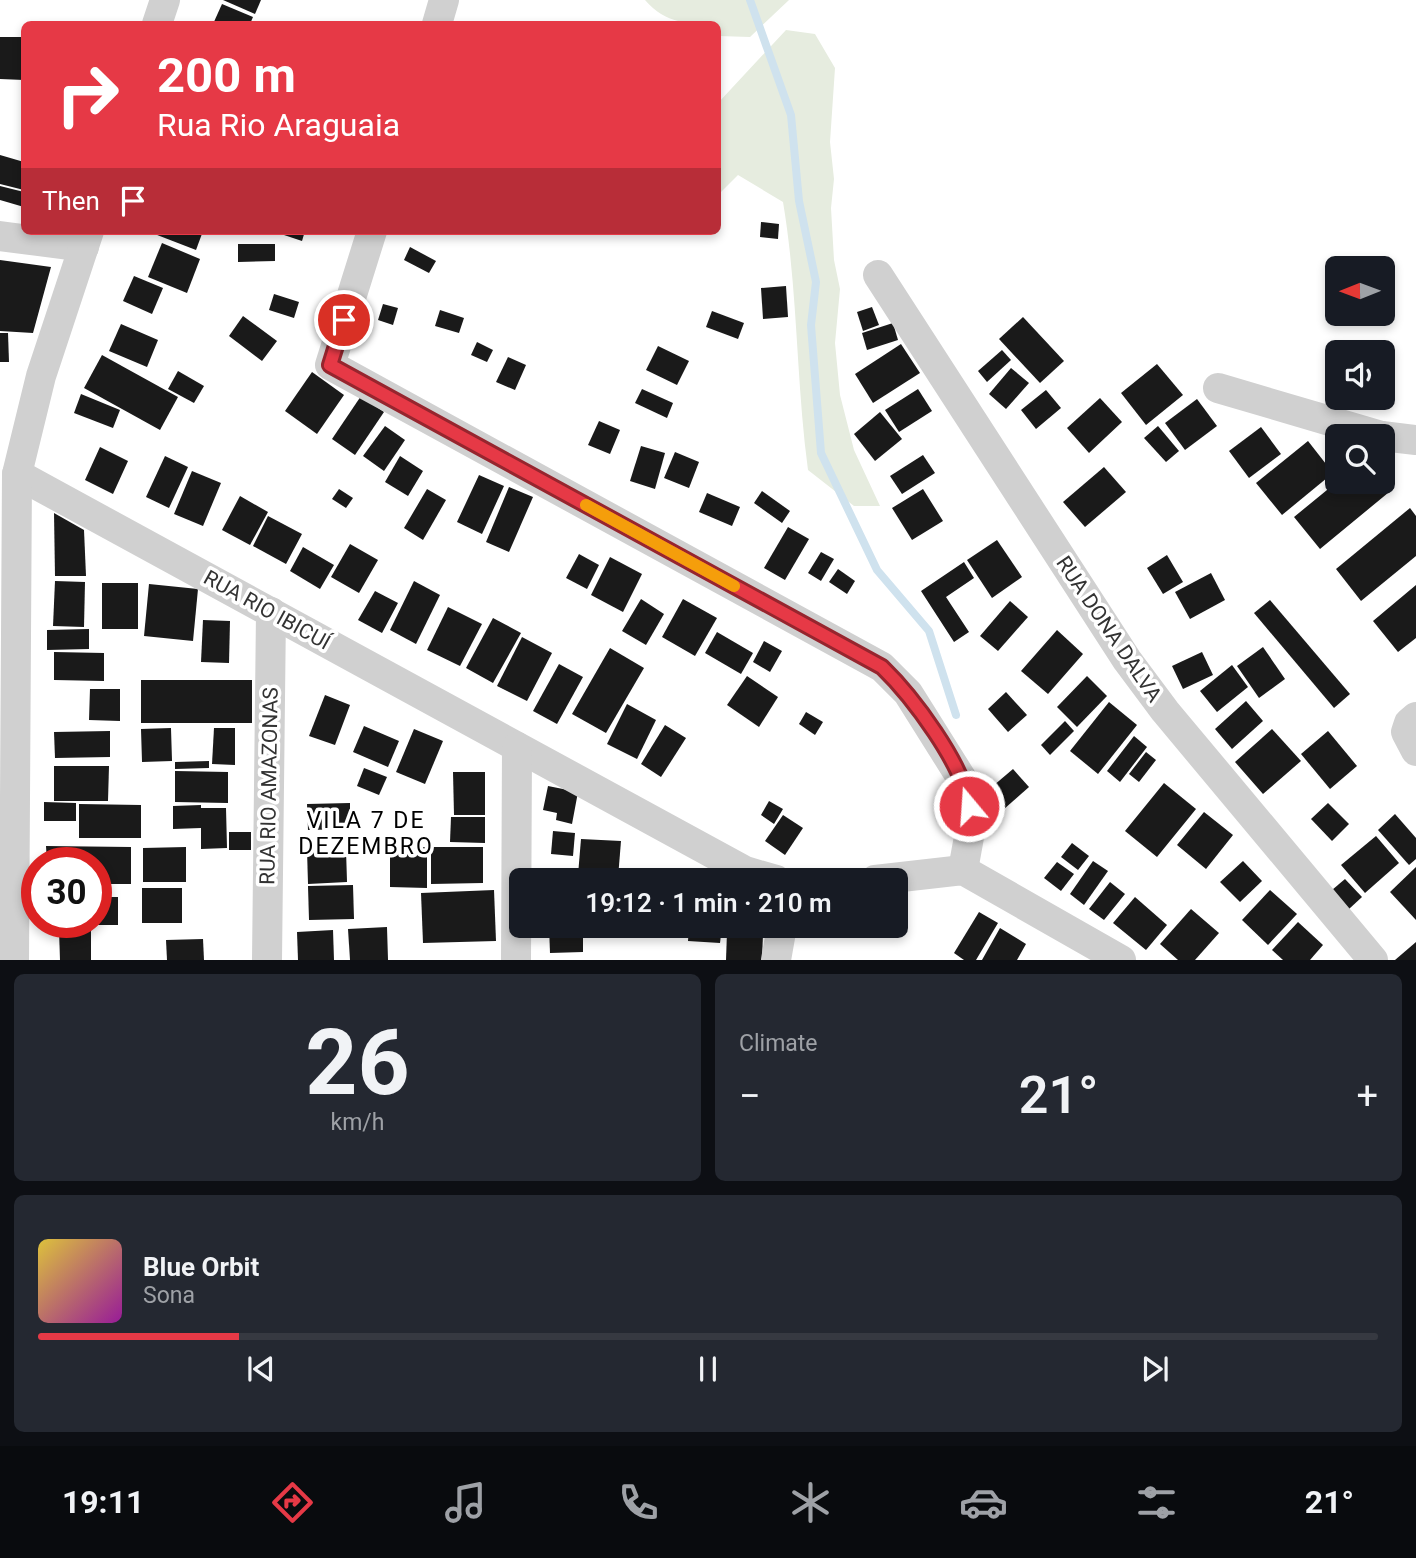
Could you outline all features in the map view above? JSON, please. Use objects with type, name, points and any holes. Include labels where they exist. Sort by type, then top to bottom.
[{"type":"street","points":[[438,21],[444,0]]},
{"type":"street","points":[[371,235],[330,365],[882,667],[908,692],[967,787],[971,825],[963,870]]},
{"type":"street","points":[[0,236],[86,239],[41,376],[17,474],[14,960]]},
{"type":"street","name":"RUA DONA DALVA","points":[[878,275],[1126,660],[1165,711],[1373,960]]},
{"type":"street","points":[[1218,388],[1341,424]]},
{"type":"street","points":[[1395,438],[1416,440]]},
{"type":"street","name":"RUA RIO IBICUÍ","points":[[17,474],[740,868]]},
{"type":"street","name":"RUA RIO AMAZONAS","points":[[267,960],[271,612]]},
{"type":"street","points":[[1416,718],[1409,723],[1406,732],[1416,751]]},
{"type":"street","points":[[516,960],[517,747]]},
{"type":"street","points":[[908,876],[963,870],[1121,960]]},
{"type":"street","points":[[776,960],[780,938]]},
{"type":"shaded area","points":[[645,0],[789,0],[750,37],[721,36],[721,21],[678,21],[653,8]]},
{"type":"shaded area","points":[[786,30],[815,34],[835,68],[830,142],[834,179],[831,208],[834,260],[840,289],[835,343],[840,395],[854,450],[880,506],[854,506],[808,470],[792,269],[783,202],[738,175],[721,192],[721,100]]},
{"type":"building","points":[[223,0],[261,0],[255,14]]},
{"type":"building","points":[[222,4],[253,17],[251,21],[214,21]]},
{"type":"building","points":[[0,37],[21,37],[21,80],[0,79]]},
{"type":"building","points":[[0,155],[21,161],[21,189],[0,184]]},
{"type":"building","points":[[0,186],[21,191],[21,206],[0,200]]},
{"type":"building","points":[[761,222],[779,224],[778,239],[760,237]]},
{"type":"building","points":[[157,235],[202,235],[196,250]]},
{"type":"building","points":[[284,235],[304,235],[302,241]]},
{"type":"building","points":[[162,243],[200,259],[187,293],[148,277]]},
{"type":"building","points":[[238,244],[275,244],[275,261],[238,262]]},
{"type":"building","points":[[410,247],[436,261],[429,273],[404,260]]},
{"type":"building","points":[[0,260],[51,267],[33,333],[0,331]]},
{"type":"building","points":[[134,276],[163,288],[152,314],[123,301]]},
{"type":"building","points":[[786,286],[788,317],[763,319],[761,288]]},
{"type":"building","points":[[274,294],[299,302],[294,318],[269,310]]},
{"type":"building","points":[[383,304],[398,308],[393,325],[378,320]]},
{"type":"building","points":[[872,307],[879,325],[863,331],[857,312]]},
{"type":"building","points":[[440,310],[464,318],[459,333],[435,326]]},
{"type":"building","points":[[712,311],[744,323],[738,339],[706,327]]},
{"type":"building","points":[[243,316],[277,341],[262,361],[229,336]]},
{"type":"building","points":[[1023,317],[1064,361],[1040,383],[999,339]]},
{"type":"building","points":[[893,323],[898,340],[867,350],[862,333]]},
{"type":"building","points":[[121,324],[158,340],[147,367],[109,351]]},
{"type":"building","points":[[0,333],[8,333],[9,362],[0,362]]},
{"type":"building","points":[[477,342],[493,350],[487,362],[471,355]]},
{"type":"building","points":[[901,344],[920,373],[873,403],[855,374]]},
{"type":"building","points":[[658,346],[689,361],[677,385],[646,370]]},
{"type":"building","points":[[1002,350],[1011,360],[987,382],[978,371]]},
{"type":"building","points":[[102,355],[178,397],[160,430],[84,388]]},
{"type":"building","points":[[508,357],[526,365],[515,390],[496,382]]},
{"type":"building","points":[[1157,364],[1183,395],[1146,425],[1121,393]]},
{"type":"building","points":[[1011,368],[1029,383],[1006,409],[989,394]]},
{"type":"building","points":[[178,371],[204,386],[194,403],[168,389]]},
{"type":"building","points":[[312,372],[344,395],[317,434],[285,411]]},
{"type":"building","points":[[642,389],[673,403],[667,418],[635,403]]},
{"type":"building","points":[[918,389],[932,411],[899,432],[885,410]]},
{"type":"building","points":[[1046,390],[1061,408],[1036,429],[1021,410]]},
{"type":"building","points":[[81,394],[120,410],[113,428],[74,413]]},
{"type":"building","points":[[361,396],[384,412],[355,455],[332,439]]},
{"type":"building","points":[[1100,398],[1122,422],[1089,453],[1067,428]]},
{"type":"building","points":[[1197,399],[1217,426],[1185,450],[1165,423]]},
{"type":"building","points":[[880,412],[902,439],[875,461],[854,434]]},
{"type":"building","points":[[599,421],[620,430],[610,454],[588,445]]},
{"type":"building","points":[[385,426],[405,440],[384,471],[363,456]]},
{"type":"building","points":[[1158,426],[1179,451],[1166,462],[1144,438]]},
{"type":"building","points":[[1261,427],[1281,454],[1249,478],[1229,451]]},
{"type":"building","points":[[1308,441],[1325,463],[1325,480],[1282,515],[1256,483]]},
{"type":"building","points":[[641,446],[665,453],[655,489],[630,481]]},
{"type":"building","points":[[100,447],[128,461],[113,494],[85,480]]},
{"type":"building","points":[[675,452],[699,462],[689,488],[664,478]]},
{"type":"building","points":[[923,455],[935,473],[902,494],[890,476]]},
{"type":"building","points":[[165,456],[188,467],[169,508],[146,497]]},
{"type":"building","points":[[400,456],[423,471],[408,496],[385,482]]},
{"type":"building","points":[[1104,467],[1126,492],[1085,527],[1063,502]]},
{"type":"building","points":[[192,471],[221,483],[203,526],[174,514]]},
{"type":"building","points":[[479,475],[504,486],[482,534],[457,522]]},
{"type":"building","points":[[509,487],[533,497],[509,552],[486,542]]},
{"type":"building","points":[[339,489],[353,498],[346,508],[332,499]]},
{"type":"building","points":[[427,489],[446,500],[423,540],[404,528]]},
{"type":"building","points":[[923,489],[943,521],[912,540],[892,508]]},
{"type":"building","points":[[762,491],[790,511],[782,523],[754,503]]},
{"type":"building","points":[[1325,492],[1325,494],[1387,494],[1320,549],[1294,517]]},
{"type":"building","points":[[707,493],[740,507],[732,526],[699,512]]},
{"type":"building","points":[[240,496],[268,512],[250,545],[222,530]]},
{"type":"building","points":[[1410,508],[1416,516],[1416,556],[1361,601],[1336,569]]},
{"type":"building","points":[[54,513],[84,530],[86,576],[55,576]]},
{"type":"building","points":[[268,516],[302,534],[286,564],[253,546]]},
{"type":"building","points":[[788,527],[809,539],[785,580],[764,568]]},
{"type":"building","points":[[997,540],[1022,577],[992,598],[967,560]]},
{"type":"building","points":[[350,544],[378,560],[359,593],[331,577]]},
{"type":"building","points":[[303,547],[334,565],[320,589],[290,571]]},
{"type":"building","points":[[821,552],[834,559],[821,581],[808,573]]},
{"type":"building","points":[[579,554],[599,565],[587,589],[566,578]]},
{"type":"building","points":[[1167,555],[1183,582],[1163,594],[1147,568]]},
{"type":"building","points":[[610,557],[642,574],[623,612],[591,595]]},
{"type":"building","points":[[964,562],[974,578],[946,597],[969,632],[954,642],[921,591]]},
{"type":"building","points":[[838,569],[855,581],[847,594],[829,582]]},
{"type":"building","points":[[1211,573],[1225,600],[1190,619],[1175,592]]},
{"type":"building","points":[[55,581],[85,582],[84,627],[53,626]]},
{"type":"building","points":[[414,581],[440,595],[416,644],[390,630]]},
{"type":"building","points":[[102,583],[138,583],[138,629],[102,629]]},
{"type":"building","points":[[149,584],[198,589],[193,641],[144,636]]},
{"type":"building","points":[[1416,585],[1416,638],[1398,652],[1373,621]]},
{"type":"building","points":[[375,591],[398,603],[382,633],[358,620]]},
{"type":"building","points":[[641,599],[664,614],[646,645],[622,631]]},
{"type":"building","points":[[683,599],[717,618],[695,656],[662,637]]},
{"type":"building","points":[[1270,600],[1350,694],[1334,708],[1254,613]]},
{"type":"building","points":[[1010,601],[1028,617],[998,651],[980,636]]},
{"type":"building","points":[[448,607],[482,624],[460,666],[427,650]]},
{"type":"building","points":[[493,618],[521,633],[493,683],[466,668]]},
{"type":"building","points":[[203,620],[230,621],[229,663],[201,662]]},
{"type":"building","points":[[89,629],[89,649],[47,650],[47,630]]},
{"type":"building","points":[[1057,630],[1083,654],[1048,694],[1021,671]]},
{"type":"building","points":[[717,632],[753,653],[741,674],[705,653]]},
{"type":"building","points":[[522,637],[552,653],[527,701],[497,686]]},
{"type":"building","points":[[764,641],[782,651],[770,672],[753,662]]},
{"type":"building","points":[[1263,647],[1285,679],[1259,698],[1237,666]]},
{"type":"building","points":[[610,648],[644,668],[606,733],[572,714]]},
{"type":"building","points":[[54,652],[104,653],[104,681],[54,680]]},
{"type":"building","points":[[1202,652],[1213,675],[1183,689],[1172,666]]},
{"type":"building","points":[[559,664],[583,677],[557,724],[533,711]]},
{"type":"building","points":[[1232,665],[1248,687],[1217,712],[1200,691]]},
{"type":"building","points":[[747,676],[778,697],[759,727],[727,705]]},
{"type":"building","points":[[1087,676],[1107,696],[1077,727],[1057,707]]},
{"type":"building","points":[[141,680],[252,680],[252,723],[141,723]]},
{"type":"building","points":[[90,689],[120,689],[120,721],[89,720]]},
{"type":"building","points":[[1006,692],[1027,715],[1008,732],[988,709]]},
{"type":"building","points":[[325,695],[350,705],[335,745],[309,736]]},
{"type":"building","points":[[1246,701],[1263,721],[1232,749],[1215,729]]},
{"type":"building","points":[[1109,702],[1137,725],[1098,774],[1070,751]]},
{"type":"building","points":[[627,704],[656,720],[637,759],[607,744]]},
{"type":"building","points":[[806,712],[823,722],[815,735],[799,724]]},
{"type":"building","points":[[1065,721],[1074,731],[1050,755],[1041,745]]},
{"type":"building","points":[[665,725],[686,738],[661,777],[641,764]]},
{"type":"building","points":[[364,726],[399,741],[388,767],[353,752]]},
{"type":"building","points":[[171,728],[172,761],[142,762],[141,729]]},
{"type":"building","points":[[214,728],[235,728],[235,765],[212,764]]},
{"type":"building","points":[[414,729],[443,741],[425,784],[396,772]]},
{"type":"building","points":[[1272,729],[1301,761],[1263,794],[1235,762]]},
{"type":"building","points":[[110,731],[110,757],[55,758],[54,732]]},
{"type":"building","points":[[1328,731],[1357,766],[1330,789],[1301,754]]},
{"type":"building","points":[[1134,736],[1147,747],[1120,782],[1107,771]]},
{"type":"building","points":[[1146,752],[1156,760],[1139,782],[1129,774]]},
{"type":"building","points":[[209,761],[209,768],[175,769],[175,762]]},
{"type":"building","points":[[54,766],[109,766],[108,801],[54,801]]},
{"type":"building","points":[[364,768],[387,777],[379,795],[357,786]]},
{"type":"building","points":[[1013,769],[1029,787],[996,816],[980,797]]},
{"type":"building","points":[[175,771],[228,772],[228,803],[175,802]]},
{"type":"building","points":[[453,772],[485,772],[485,815],[454,815]]},
{"type":"building","points":[[1164,783],[1196,809],[1157,857],[1125,831]]},
{"type":"building","points":[[548,786],[578,792],[572,824],[556,820],[557,813],[543,810]]},
{"type":"building","points":[[769,801],[783,809],[774,824],[761,815]]},
{"type":"building","points":[[44,802],[76,803],[76,821],[44,821]]},
{"type":"building","points":[[350,803],[350,829],[308,830],[307,804]]},
{"type":"building","points":[[1328,803],[1349,824],[1332,841],[1311,819]]},
{"type":"building","points":[[79,804],[141,805],[141,838],[79,838]]},
{"type":"building","points":[[201,805],[201,808],[226,808],[227,848],[201,849],[201,828],[173,829],[173,806]]},
{"type":"building","points":[[1204,812],[1233,835],[1206,869],[1177,845]]},
{"type":"building","points":[[1395,814],[1416,838],[1416,859],[1409,865],[1378,830]]},
{"type":"building","points":[[783,815],[803,828],[785,855],[765,841]]},
{"type":"building","points":[[451,817],[485,817],[485,843],[450,842]]},
{"type":"building","points":[[553,831],[575,833],[573,856],[551,854]]},
{"type":"building","points":[[229,832],[251,832],[251,850],[229,850]]},
{"type":"building","points":[[1376,836],[1399,863],[1365,893],[1341,865]]},
{"type":"building","points":[[581,839],[621,841],[619,868],[579,868]]},
{"type":"building","points":[[1072,843],[1089,856],[1078,870],[1061,857]]},
{"type":"building","points":[[46,846],[131,847],[131,884],[112,884],[112,847]]},
{"type":"building","points":[[186,847],[186,882],[143,882],[143,848]]},
{"type":"building","points":[[427,847],[427,888],[390,887],[390,848]]},
{"type":"building","points":[[431,847],[483,847],[483,883],[431,884]]},
{"type":"building","points":[[346,849],[347,882],[308,884],[307,850]]},
{"type":"building","points":[[1093,861],[1108,871],[1084,905],[1070,894]]},
{"type":"building","points":[[1243,861],[1262,881],[1240,902],[1220,882]]},
{"type":"building","points":[[1057,862],[1074,874],[1061,891],[1044,878]]},
{"type":"building","points":[[1416,867],[1416,920],[1390,892]]},
{"type":"building","points":[[1345,879],[1362,897],[1349,909],[1332,890]]},
{"type":"building","points":[[1110,882],[1125,894],[1104,920],[1089,909]]},
{"type":"building","points":[[353,885],[354,919],[309,920],[308,886]]},
{"type":"building","points":[[142,888],[182,888],[182,923],[142,923]]},
{"type":"building","points":[[494,890],[496,941],[423,943],[421,893]]},
{"type":"building","points":[[1270,890],[1297,914],[1268,945],[1242,920]]},
{"type":"building","points":[[112,897],[118,897],[118,925],[112,925]]},
{"type":"building","points":[[1135,897],[1167,925],[1146,950],[1113,923]]},
{"type":"building","points":[[1191,909],[1219,933],[1195,960],[1178,960],[1160,944]]},
{"type":"building","points":[[979,912],[998,923],[976,960],[964,960],[954,953]]},
{"type":"building","points":[[1298,922],[1323,945],[1310,960],[1283,960],[1272,950]]},
{"type":"building","points":[[387,927],[388,960],[350,960],[348,929]]},
{"type":"building","points":[[1000,928],[1026,944],[1017,960],[982,960]]},
{"type":"building","points":[[333,930],[334,960],[298,960],[297,932]]},
{"type":"building","points":[[59,938],[91,938],[91,960],[60,960]]},
{"type":"building","points":[[549,938],[583,938],[583,952],[550,953]]},
{"type":"building","points":[[688,938],[721,938],[720,943],[688,941]]},
{"type":"building","points":[[727,938],[763,938],[762,960],[726,960]]},
{"type":"building","points":[[203,939],[204,960],[167,960],[166,940]]},
{"type":"building","points":[[1416,942],[1416,960],[1395,960]]},
{"type":"waterway","points":[[750,0],[791,115],[799,201],[816,282],[811,325],[821,453],[877,570],[929,631],[956,715]]},
{"type":"slow traffic","points":[[586,505],[734,586]]},
{"type":"district","name":"VILA 7 DE DEZEMBRO","points":[[366,833]]},
{"type":"route","points":[[344,320],[330,365],[882,667],[908,692],[967,787],[969,806]]}]
